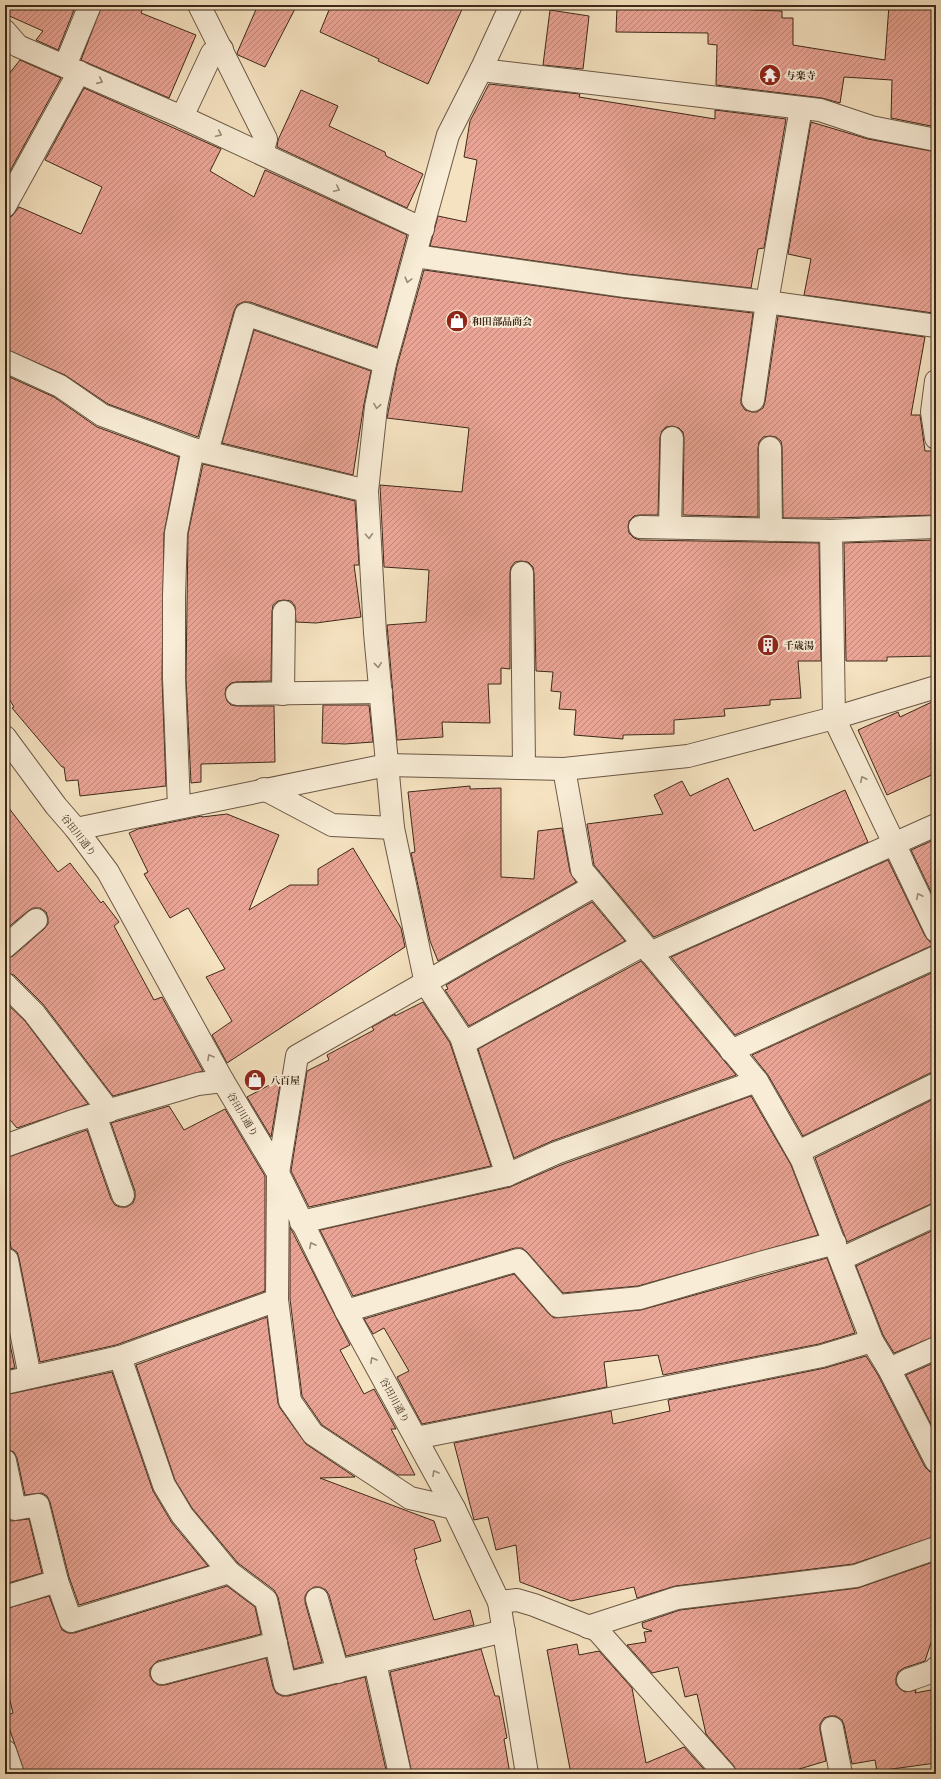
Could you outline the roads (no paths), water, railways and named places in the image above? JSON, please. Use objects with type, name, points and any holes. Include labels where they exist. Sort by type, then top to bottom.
[{"type":"street","points":[[5,206],[72,69],[90,5]]},
{"type":"street","points":[[199,5],[266,139],[262,154]]},
{"type":"street","points":[[507,1175],[462,1036],[426,984],[393,828],[375,633],[367,491],[376,407],[385,363],[414,256],[423,230],[448,135],[481,70],[510,5]]},
{"type":"street","points":[[9,46],[72,69],[182,117],[423,230]]},
{"type":"street","points":[[182,117],[212,53],[222,49]]},
{"type":"street","points":[[481,70],[820,110],[871,127],[936,140]]},
{"type":"street","points":[[753,400],[767,302],[801,108]]},
{"type":"street","points":[[414,256],[625,286],[767,302],[936,326]]},
{"type":"street","points":[[179,807],[174,671],[176,533],[200,450],[246,314],[385,363]]},
{"type":"street","points":[[5,361],[60,386],[102,415],[200,450],[367,491]]},
{"type":"street","points":[[936,381],[932,412],[936,438]]},
{"type":"street","points":[[670,527],[672,438]]},
{"type":"street","points":[[770,448],[771,530]]},
{"type":"street","points":[[640,527],[831,531],[936,527]]},
{"type":"street","points":[[831,531],[834,718],[936,931]]},
{"type":"street","points":[[522,573],[524,768]]},
{"type":"street","points":[[284,612],[284,694]]},
{"type":"street","points":[[76,829],[264,789],[387,765],[564,769],[688,756],[834,718],[936,687]]},
{"type":"street","points":[[237,694],[381,692]]},
{"type":"street","name":"谷田川通り","points":[[9,750],[76,829],[108,872],[223,1081],[278,1173],[346,1311],[454,1508],[499,1602],[527,1774]]},
{"type":"street","points":[[564,769],[582,870],[757,1081],[798,1152],[872,1340],[889,1369],[936,1461]]},
{"type":"street","points":[[264,789],[332,825],[393,828]]},
{"type":"street","points":[[464,1043],[646,949],[895,845],[936,825]]},
{"type":"street","points":[[454,1508],[410,1498],[313,1434],[290,1401],[277,1300],[278,1173],[297,1056],[426,984],[594,886]]},
{"type":"street","points":[[5,947],[36,920]]},
{"type":"street","points":[[731,1050],[936,957]]},
{"type":"street","points":[[5,984],[34,1013],[102,1113],[124,1195]]},
{"type":"street","points":[[5,1146],[73,1122],[198,1084],[223,1081]]},
{"type":"street","points":[[301,1222],[507,1175],[556,1153],[757,1081]]},
{"type":"street","points":[[798,1152],[936,1084]]},
{"type":"street","points":[[346,1311],[518,1260],[558,1306],[640,1298],[760,1263],[838,1251],[936,1215]]},
{"type":"street","points":[[7,1260],[30,1377]]},
{"type":"street","points":[[5,1383],[120,1357],[277,1300]]},
{"type":"street","points":[[416,1438],[822,1356],[872,1340]]},
{"type":"street","points":[[889,1369],[936,1348]]},
{"type":"street","points":[[120,1357],[164,1485],[182,1515],[229,1572],[266,1600],[285,1684],[504,1631]]},
{"type":"street","points":[[5,1460],[15,1509],[38,1505],[57,1581],[71,1621],[229,1572]]},
{"type":"street","points":[[588,1627],[677,1598],[856,1576],[936,1548]]},
{"type":"street","points":[[5,1597],[57,1581]]},
{"type":"street","points":[[317,1599],[338,1672]]},
{"type":"street","points":[[499,1602],[517,1600],[534,1605],[597,1630],[725,1774]]},
{"type":"street","points":[[162,1673],[276,1643]]},
{"type":"street","points":[[375,1663],[400,1774]]},
{"type":"street","points":[[908,1680],[934,1671],[936,1668]]},
{"type":"street","points":[[832,1728],[841,1774]]},
{"type":"street","points":[[5,1751],[13,1774]]},
{"type":"place","name":"与楽寺","points":[[770,75]]},
{"type":"place","name":"和田部品商会","points":[[457,321]]},
{"type":"place","name":"千歳湯","points":[[768,645]]},
{"type":"place","name":"八百屋","points":[[255,1080]]}]
